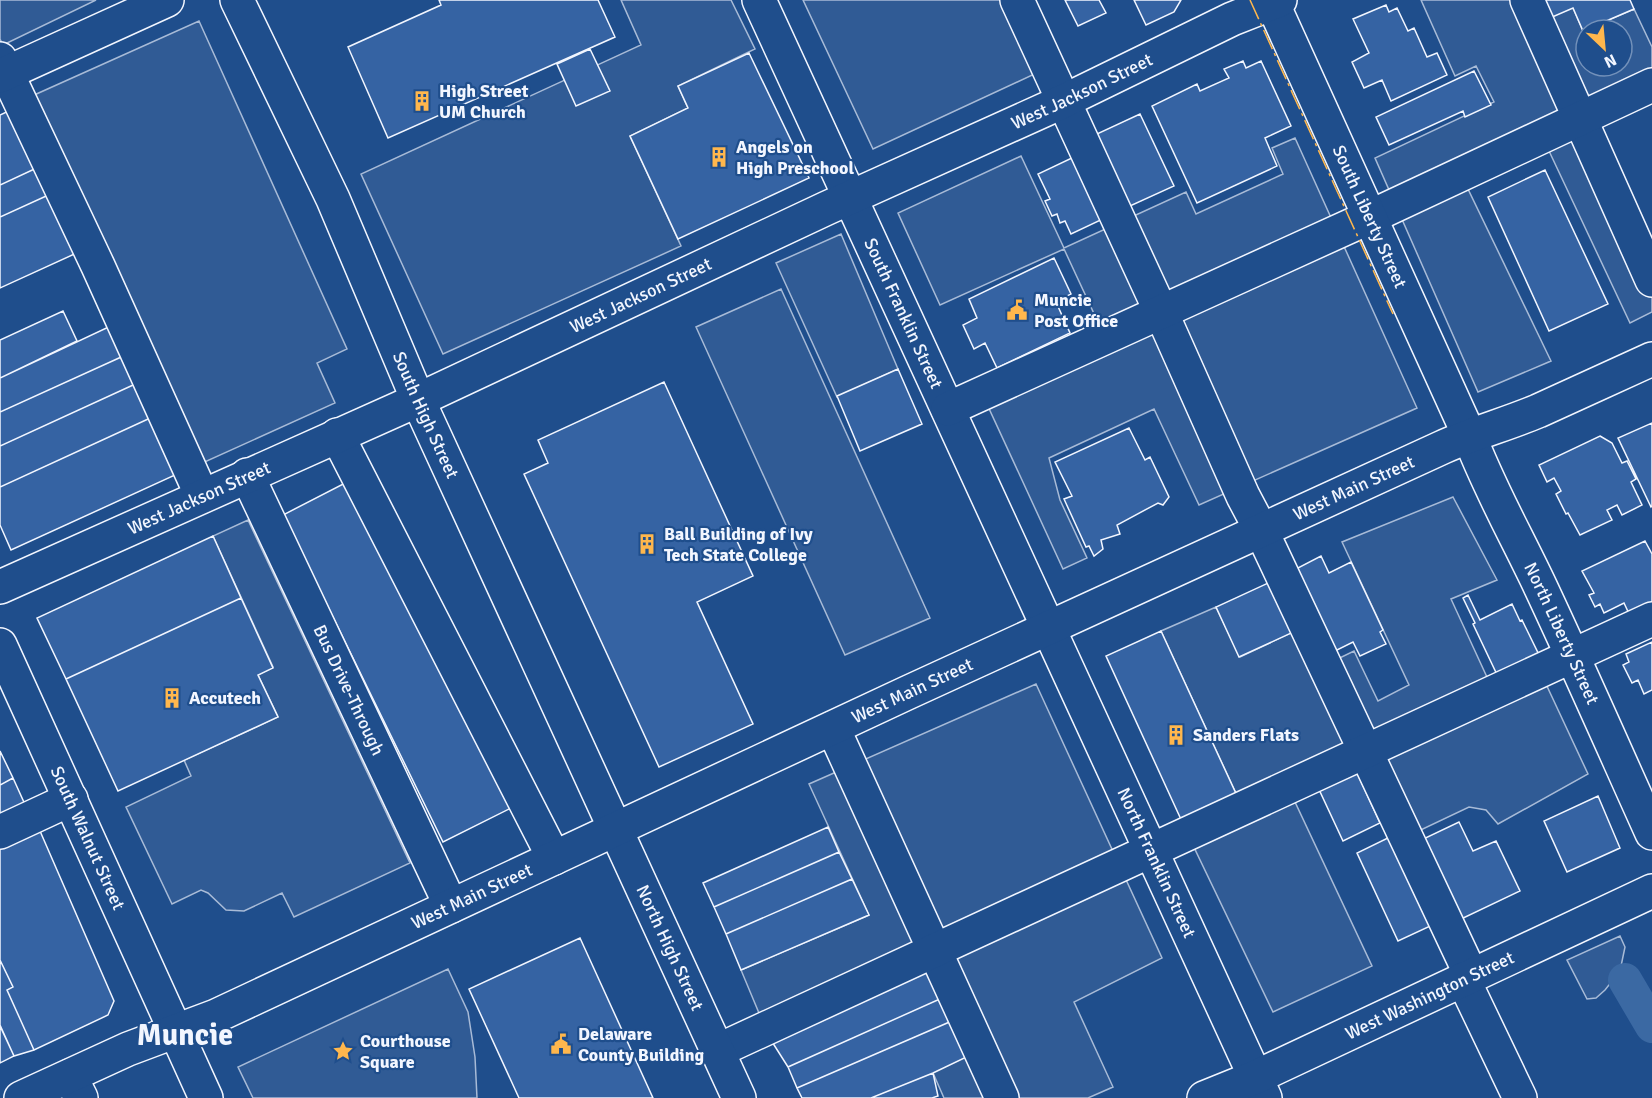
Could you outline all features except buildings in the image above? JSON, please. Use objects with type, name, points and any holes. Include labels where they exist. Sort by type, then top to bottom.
[{"type":"main road","points":[[167,0],[3,69],[202,496]]},
{"type":"main road","name":"South High Street","points":[[237,0],[333,199],[418,400],[617,829]]},
{"type":"main road","name":"South Franklin Street","points":[[759,0],[1048,628]]},
{"type":"main road","points":[[1017,0],[1243,496],[1365,751],[1520,1098]]},
{"type":"main road","points":[[1527,0],[1652,280]]},
{"type":"main road","name":"West Jackson Street","points":[[0,587],[418,400],[851,197],[1064,101],[1274,1]]},
{"type":"main road","name":"South Liberty Street","points":[[1274,1],[1469,435]]},
{"type":"main road","points":[[948,409],[1370,217],[1652,85]]},
{"type":"main road","name":"West Main Street","points":[[21,1098],[76,1087],[175,1031],[216,1016],[832,728],[1469,435],[1495,428],[1538,411],[1652,359]]},
{"type":"main road","points":[[337,435],[554,858]]},
{"type":"main road","name":"North Liberty Street","points":[[1469,435],[1482,470],[1513,528],[1573,656],[1652,833]]},
{"type":"main road","name":"Bus Drive-Through","points":[[247,475],[451,906]]},
{"type":"main road","points":[[717,1051],[1652,620]]},
{"type":"main road","name":"North Franklin Street","points":[[1048,628],[1260,1087]]},
{"type":"main road","name":"South Walnut Street","points":[[0,645],[206,1098]]},
{"type":"main road","points":[[832,728],[1002,1098]]},
{"type":"main road","points":[[0,832],[71,800]]},
{"type":"main road","name":"North High Street","points":[[617,829],[739,1098]]},
{"type":"main road","name":"West Washington Street","points":[[1204,1098],[1260,1087],[1466,977],[1652,891]]},
{"type":"shaded area","points":[[0,0],[96,0],[3,45],[0,39]]},
{"type":"shaded area","points":[[621,0],[731,0],[755,49],[678,86],[688,108],[630,136],[681,246],[443,354],[361,174],[641,45]]},
{"type":"shaded area","points":[[803,0],[1008,0],[1041,71],[873,149]]},
{"type":"shaded area","points":[[1421,0],[1543,0],[1573,8],[1577,18],[1574,18],[1574,78],[1634,78],[1634,18],[1613,18],[1634,9],[1652,47],[1652,85],[1594,112],[1652,240],[1652,312],[1630,323],[1549,151],[1468,189],[1551,361],[1478,392],[1375,158],[1494,102],[1476,66],[1455,76]]},
{"type":"shaded area","points":[[199,21],[347,349],[317,363],[335,403],[198,465],[32,96]]},
{"type":"shaded area","points":[[1295,138],[1417,408],[1199,505],[1154,409],[1049,458],[1060,500],[1087,558],[1063,569],[986,402],[1109,346],[1064,249],[940,305],[898,213],[1021,156],[1064,248],[1186,192],[1196,214],[1283,174],[1272,148]]},
{"type":"shaded area","points":[[841,234],[898,369],[837,397],[776,263]]},
{"type":"shaded area","points":[[781,289],[930,618],[845,655],[696,327]]},
{"type":"shaded area","points":[[1453,497],[1497,580],[1451,599],[1498,701],[1545,682],[1588,774],[1498,824],[1486,810],[1469,807],[1406,837],[1365,751],[1288,787],[1372,966],[1273,1012],[1190,839],[1245,813],[1161,631],[1216,607],[1240,657],[1299,629],[1317,669],[1354,651],[1378,701],[1409,685],[1342,542]]},
{"type":"shaded area","points":[[248,520],[410,863],[294,917],[282,893],[244,911],[226,910],[208,893],[201,890],[172,904],[126,807],[191,776],[184,760],[278,717],[258,675],[273,667],[213,536]]},
{"type":"shaded area","points":[[1036,684],[1162,958],[1074,1002],[1113,1087],[1088,1098],[944,1098],[933,1073],[769,1037],[741,970],[869,915],[809,784]]},
{"type":"shaded area","points":[[1620,936],[1625,947],[1620,971],[1596,998],[1587,999],[1567,960]]},
{"type":"shaded area","name":"Courthouse Square","points":[[448,969],[468,1012],[475,1057],[477,1098],[253,1098],[238,1067]]},
{"type":"waterway","points":[[1625,980],[1652,1026]]},
{"type":"power","points":[[1250,0],[1393,314]]},
{"type":"place","name":"High Street UM Church","points":[[422,101]]},
{"type":"place","name":"Angels on High Preschool","points":[[719,157]]},
{"type":"place","name":"Muncie Post Office","points":[[1017,310]]},
{"type":"place","name":"Ball Building of Ivy Tech State College","points":[[647,544]]},
{"type":"place","name":"Accutech","points":[[172,698]]},
{"type":"place","name":"Sanders Flats","points":[[1176,735]]},
{"type":"place","name":"Delaware County Building","points":[[561,1044]]},
{"type":"place","name":"Courthouse Square","points":[[343,1051]]},
{"type":"district","name":"Muncie","points":[[185,1035]]}]
